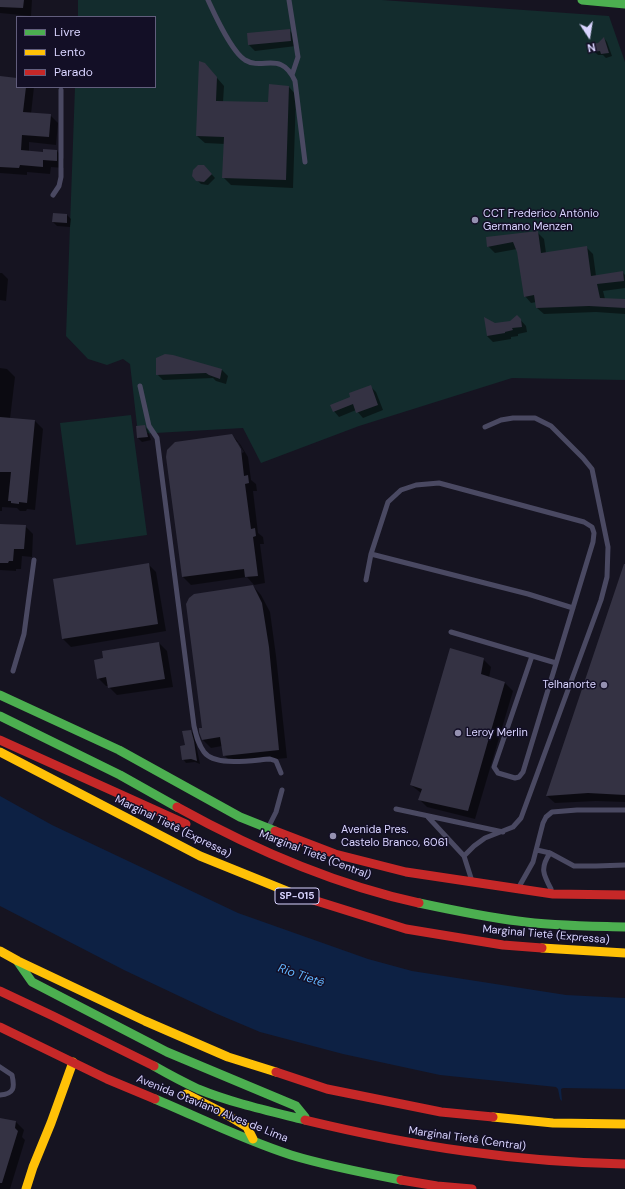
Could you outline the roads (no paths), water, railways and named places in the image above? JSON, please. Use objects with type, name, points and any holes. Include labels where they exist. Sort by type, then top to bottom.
[{"type":"main road","points":[[582,0],[625,4]]},
{"type":"main road","points":[[0,695],[119,750]]},
{"type":"main road","points":[[28,698],[103,738],[119,750],[240,817],[335,854],[406,872],[553,894],[625,895]]},
{"type":"main road","name":"Marginal Tietê (Central)","points":[[0,716],[121,776],[215,827],[290,861],[384,894],[464,913],[506,919],[555,925],[625,927]]},
{"type":"main road","points":[[0,740],[190,825],[215,827]]},
{"type":"main road","name":"Marginal Tietê (Expressa)","points":[[0,752],[200,856],[301,897],[406,929],[503,945],[625,953]]},
{"type":"main road","points":[[0,952],[144,1021],[228,1057],[327,1089],[441,1112],[553,1122],[625,1124]]},
{"type":"main road","points":[[18,961],[32,982],[167,1052],[296,1106],[308,1121]]},
{"type":"main road","name":"Marginal Tietê (Central)","points":[[0,991],[29,1004],[198,1089],[248,1105],[364,1135],[481,1156],[564,1163],[625,1164]]},
{"type":"main road","points":[[29,1004],[35,1013],[74,1037]]},
{"type":"main road","name":"Avenida Otaviano Alves de Lima","points":[[0,1027],[107,1079],[255,1142],[291,1155],[353,1171],[437,1186],[472,1189]]},
{"type":"main road","points":[[26,1189],[73,1062]]},
{"type":"main road","points":[[178,1090],[247,1127],[255,1142]]},
{"type":"lane","points":[[208,0],[226,36],[245,60],[280,64],[292,74],[295,81],[305,162]]},
{"type":"lane","points":[[289,0],[298,58],[292,74]]},
{"type":"lane","points":[[53,195],[59,186],[61,177],[61,90]]},
{"type":"lane","points":[[140,386],[149,426],[157,438],[194,726],[199,744],[205,754],[216,760],[270,759],[276,761],[281,772]]},
{"type":"lane","points":[[464,856],[485,838],[513,827],[521,818],[601,600],[607,577],[608,547],[592,469],[551,426],[535,418],[513,418],[501,420],[485,427]]},
{"type":"lane","points":[[366,580],[371,554],[388,502],[401,490],[416,485],[439,483],[584,522],[592,527],[594,542],[523,772],[519,777],[515,778],[498,773],[494,767],[532,656]]},
{"type":"lane","points":[[371,554],[528,594],[573,608]]},
{"type":"lane","points":[[13,671],[25,627],[34,560]]},
{"type":"lane","points":[[451,632],[556,663]]},
{"type":"lane","points":[[268,829],[276,812],[282,790]]},
{"type":"lane","points":[[396,809],[503,832]]},
{"type":"lane","points":[[519,888],[533,862],[543,823],[546,817],[552,812],[577,810],[625,810]]},
{"type":"lane","points":[[427,816],[464,856],[472,881]]},
{"type":"lane","points":[[536,850],[550,854],[574,866],[625,865]]},
{"type":"lane","points":[[550,854],[543,865],[543,869],[546,880],[553,894]]},
{"type":"lane","points":[[0,1067],[12,1075],[14,1084],[13,1090],[8,1094],[0,1096]]},
{"type":"water","name":"Rio Tietê","points":[[0,796],[52,825],[238,913],[368,959],[412,971],[566,995],[625,998],[625,1089],[563,1088],[561,1089],[562,1101],[556,1087],[440,1075],[343,1054],[260,1032],[215,1013],[124,970],[0,906]]},
{"type":"place","name":"CCT Frederico Antônio Germano Menzen","points":[[475,220]]},
{"type":"place","name":"Telhanorte","points":[[604,685]]},
{"type":"place","name":"Leroy Merlin","points":[[458,733]]},
{"type":"place","name":"Avenida Pres. Castelo Branco, 6061","points":[[333,836]]}]
